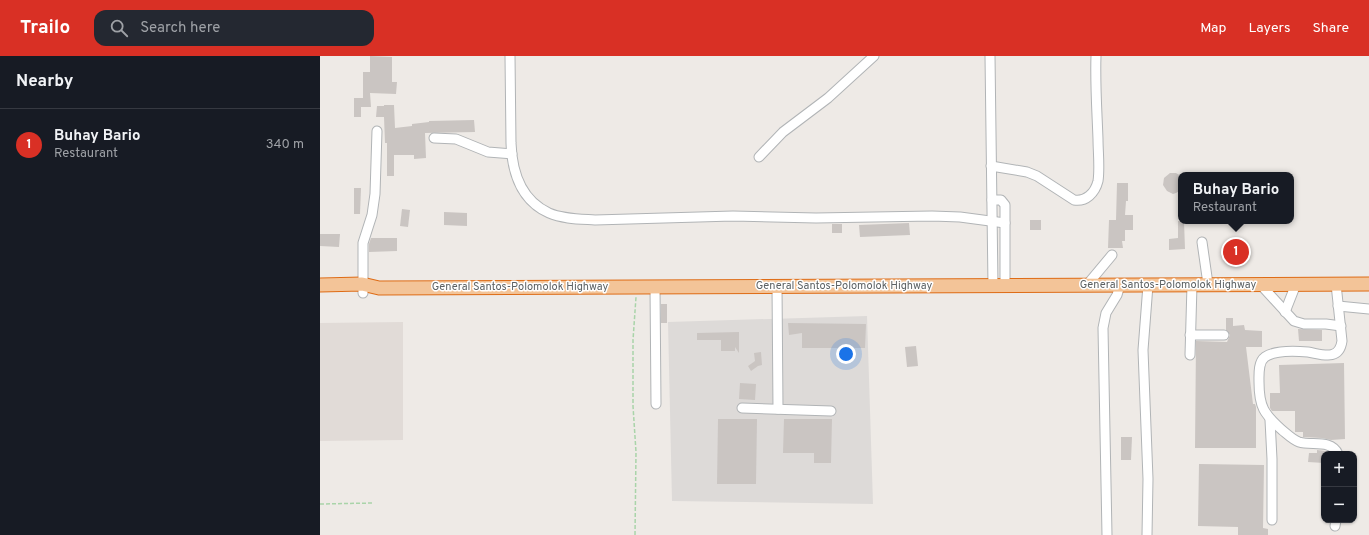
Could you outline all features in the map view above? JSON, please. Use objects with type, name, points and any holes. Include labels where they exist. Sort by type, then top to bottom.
[{"type":"highway","name":"General Santos-Polomolok Highway","points":[[320,284],[362,288],[1369,284]]},
{"type":"highway","points":[[320,293],[362,288]]},
{"type":"street","points":[[510,56],[512,154],[518,183],[523,192],[531,201],[540,209],[550,214],[574,219],[595,220],[733,216],[816,218],[932,216],[960,217],[1005,223]]},
{"type":"street","points":[[760,157],[783,132],[828,98],[874,56]]},
{"type":"street","points":[[990,56],[992,258],[999,286]]},
{"type":"street","points":[[991,166],[1027,172],[1038,176],[1074,200],[1080,201],[1086,199],[1092,194],[1098,181],[1096,56]]},
{"type":"street","points":[[362,288],[363,243],[372,215],[375,194],[377,131]]},
{"type":"street","points":[[434,138],[456,139],[488,152],[512,154]]},
{"type":"street","points":[[992,200],[1001,200],[1004,203],[1005,258],[999,286]]},
{"type":"street","points":[[992,239],[1005,239]]},
{"type":"street","points":[[1202,242],[1208,284]]},
{"type":"street","points":[[1087,285],[1112,255]]},
{"type":"street","points":[[992,258],[1005,258]]},
{"type":"street","points":[[1260,284],[1285,312],[1299,324],[1340,326]]},
{"type":"street","points":[[1285,312],[1296,284]]},
{"type":"street","points":[[1336,284],[1341,346],[1336,353],[1326,356],[1304,352],[1271,354],[1262,360],[1259,393],[1262,407],[1270,420],[1284,432],[1298,442],[1329,445],[1336,451]]},
{"type":"street","points":[[1107,535],[1104,328],[1106,313],[1117,295],[1120,285]]},
{"type":"street","points":[[1147,535],[1148,479],[1143,350],[1148,285]]},
{"type":"street","points":[[1190,355],[1192,285]]},
{"type":"street","points":[[777,286],[778,409]]},
{"type":"street","points":[[655,287],[656,404]]},
{"type":"street","points":[[1338,306],[1369,309]]},
{"type":"street","points":[[1190,335],[1224,335]]},
{"type":"street","points":[[742,408],[831,411]]},
{"type":"street","points":[[1270,420],[1272,459],[1272,520]]},
{"type":"path","points":[[635,535],[636,452],[633,406],[633,340],[636,287]]},
{"type":"path","points":[[320,504],[374,503]]},
{"type":"shaded area","points":[[867,316],[873,504],[672,501],[668,322]]},
{"type":"shaded area","points":[[403,322],[403,440],[320,441],[320,323]]},
{"type":"building","points":[[370,56],[392,57],[392,82],[397,82],[396,94],[370,93],[371,107],[361,107],[361,117],[354,117],[354,98],[363,98],[363,72],[370,72]]},
{"type":"building","points":[[394,105],[395,128],[412,126],[412,124],[429,121],[474,120],[475,132],[425,133],[426,158],[414,159],[414,155],[394,155],[394,176],[387,176],[387,143],[385,143],[384,117],[376,117],[377,106]]},
{"type":"building","points":[[1170,173],[1178,174],[1178,192],[1173,194],[1167,191],[1163,185],[1164,178]]},
{"type":"building","points":[[1117,183],[1128,183],[1128,201],[1126,201],[1125,215],[1133,215],[1133,230],[1125,230],[1125,241],[1122,241],[1123,248],[1108,248],[1109,220],[1116,220]]},
{"type":"building","points":[[354,188],[361,188],[360,214],[354,214]]},
{"type":"building","points":[[402,209],[410,210],[408,227],[400,226]]},
{"type":"building","points":[[444,212],[467,213],[467,226],[444,225]]},
{"type":"building","points":[[1030,220],[1041,220],[1041,230],[1030,230]]},
{"type":"building","points":[[909,223],[910,235],[860,237],[859,225]]},
{"type":"building","points":[[832,224],[842,224],[842,233],[832,233]]},
{"type":"building","points":[[1178,224],[1184,224],[1185,249],[1169,250],[1169,239],[1178,238]]},
{"type":"building","points":[[320,234],[340,234],[339,247],[320,246]]},
{"type":"building","points":[[371,238],[397,238],[397,251],[369,252]]},
{"type":"building","points":[[661,304],[667,304],[667,323],[661,323]]},
{"type":"building","points":[[1226,318],[1233,318],[1233,326],[1244,325],[1245,330],[1262,331],[1262,347],[1246,347],[1253,404],[1255,404],[1256,407],[1256,448],[1195,448],[1196,341],[1227,342],[1230,335],[1226,330]]},
{"type":"building","points":[[788,323],[866,324],[865,348],[802,348],[802,333],[789,335]]},
{"type":"building","points":[[1298,329],[1322,330],[1322,341],[1299,341]]},
{"type":"building","points":[[739,332],[739,353],[735,347],[735,351],[721,351],[721,340],[697,340],[697,333]]},
{"type":"building","points":[[916,346],[918,366],[907,367],[905,347]]},
{"type":"building","points":[[761,352],[762,365],[751,371],[748,366],[755,361],[754,353]]},
{"type":"building","points":[[1344,363],[1345,439],[1331,440],[1303,437],[1303,432],[1295,432],[1295,411],[1272,411],[1270,408],[1270,393],[1280,393],[1279,365]]},
{"type":"building","points":[[740,383],[756,384],[755,400],[739,399]]},
{"type":"building","points":[[718,419],[757,419],[756,484],[717,484]]},
{"type":"building","points":[[784,419],[832,419],[831,463],[814,463],[814,453],[783,453]]},
{"type":"building","points":[[1121,437],[1132,437],[1131,460],[1121,460]]},
{"type":"building","points":[[1317,450],[1325,451],[1321,451],[1321,463],[1308,462],[1309,453],[1317,453]]},
{"type":"building","points":[[1199,464],[1264,465],[1263,528],[1268,529],[1268,535],[1238,535],[1238,527],[1198,526]]},
{"type":"place","name":"Buhay Bario","points":[[1236,252]]}]
